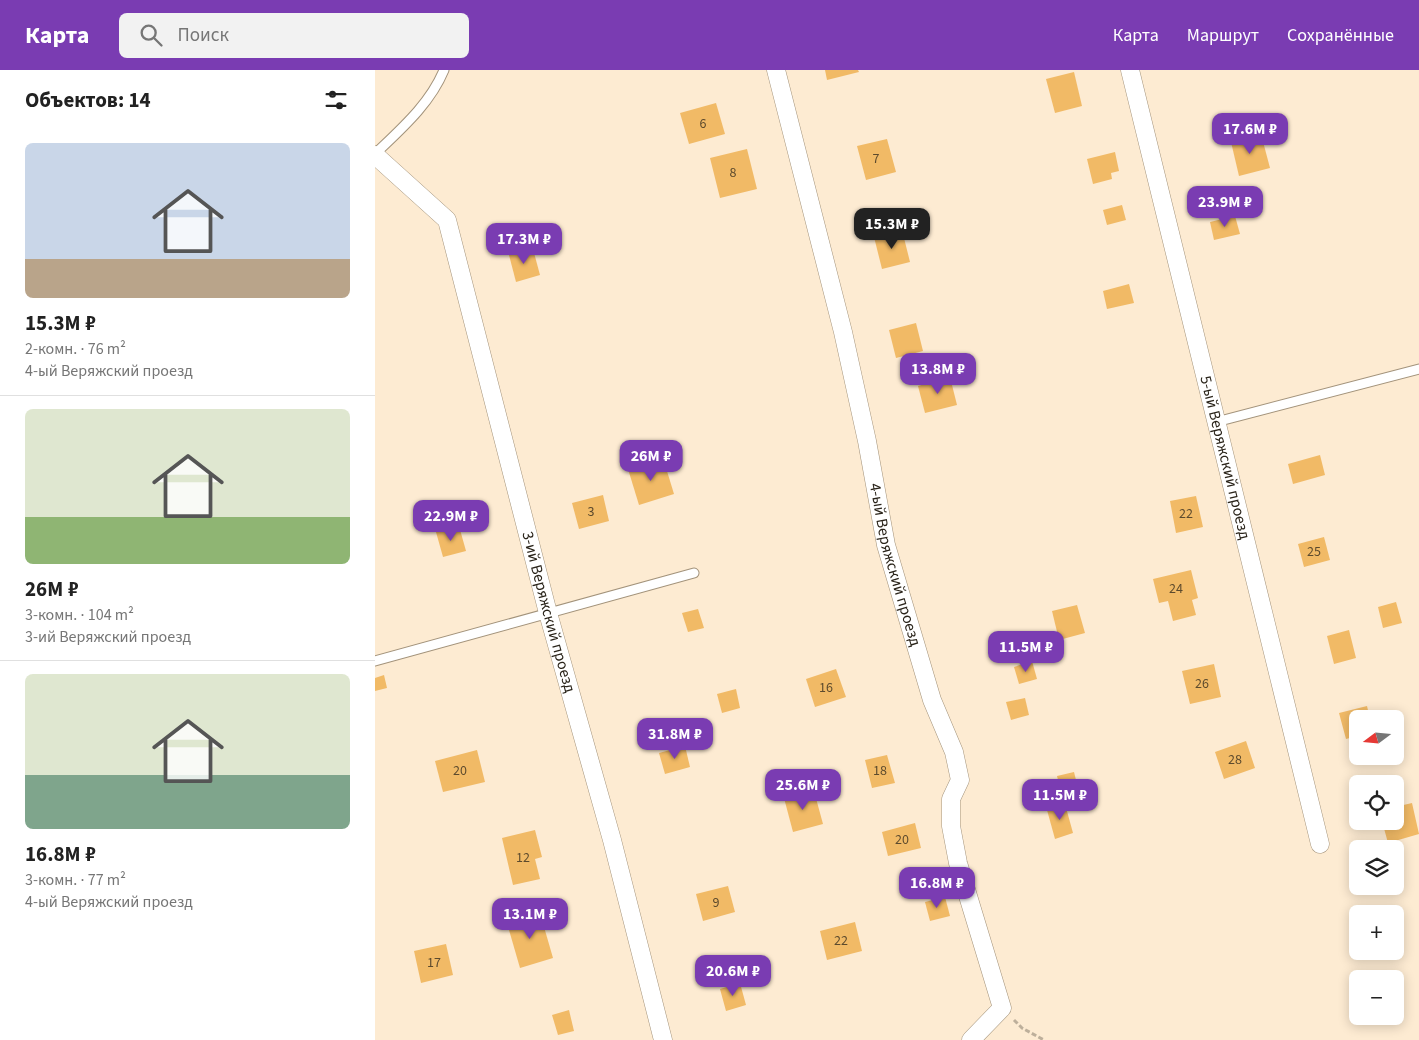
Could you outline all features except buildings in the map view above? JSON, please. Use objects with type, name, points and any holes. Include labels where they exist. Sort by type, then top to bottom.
[{"type":"street","name":"4-ый Веряжский проезд","points":[[776,70],[843,332],[867,441],[886,545],[932,700],[954,752],[960,780],[951,799],[951,826],[958,863],[1002,1008]]},
{"type":"street","name":"5-ый Веряжский проезд","points":[[1130,70],[1320,844]]},
{"type":"street","name":"3-ий Веряжский проезд","points":[[375,155],[447,220],[548,612],[612,840],[663,1040]]},
{"type":"street","points":[[971,1040],[1002,1008]]},
{"type":"lane","points":[[375,155],[413,117],[438,84],[444,70]]},
{"type":"lane","points":[[1216,422],[1419,369]]},
{"type":"lane","points":[[375,660],[694,573]]},
{"type":"path","points":[[1002,1008],[1022,1028],[1044,1040]]}]
